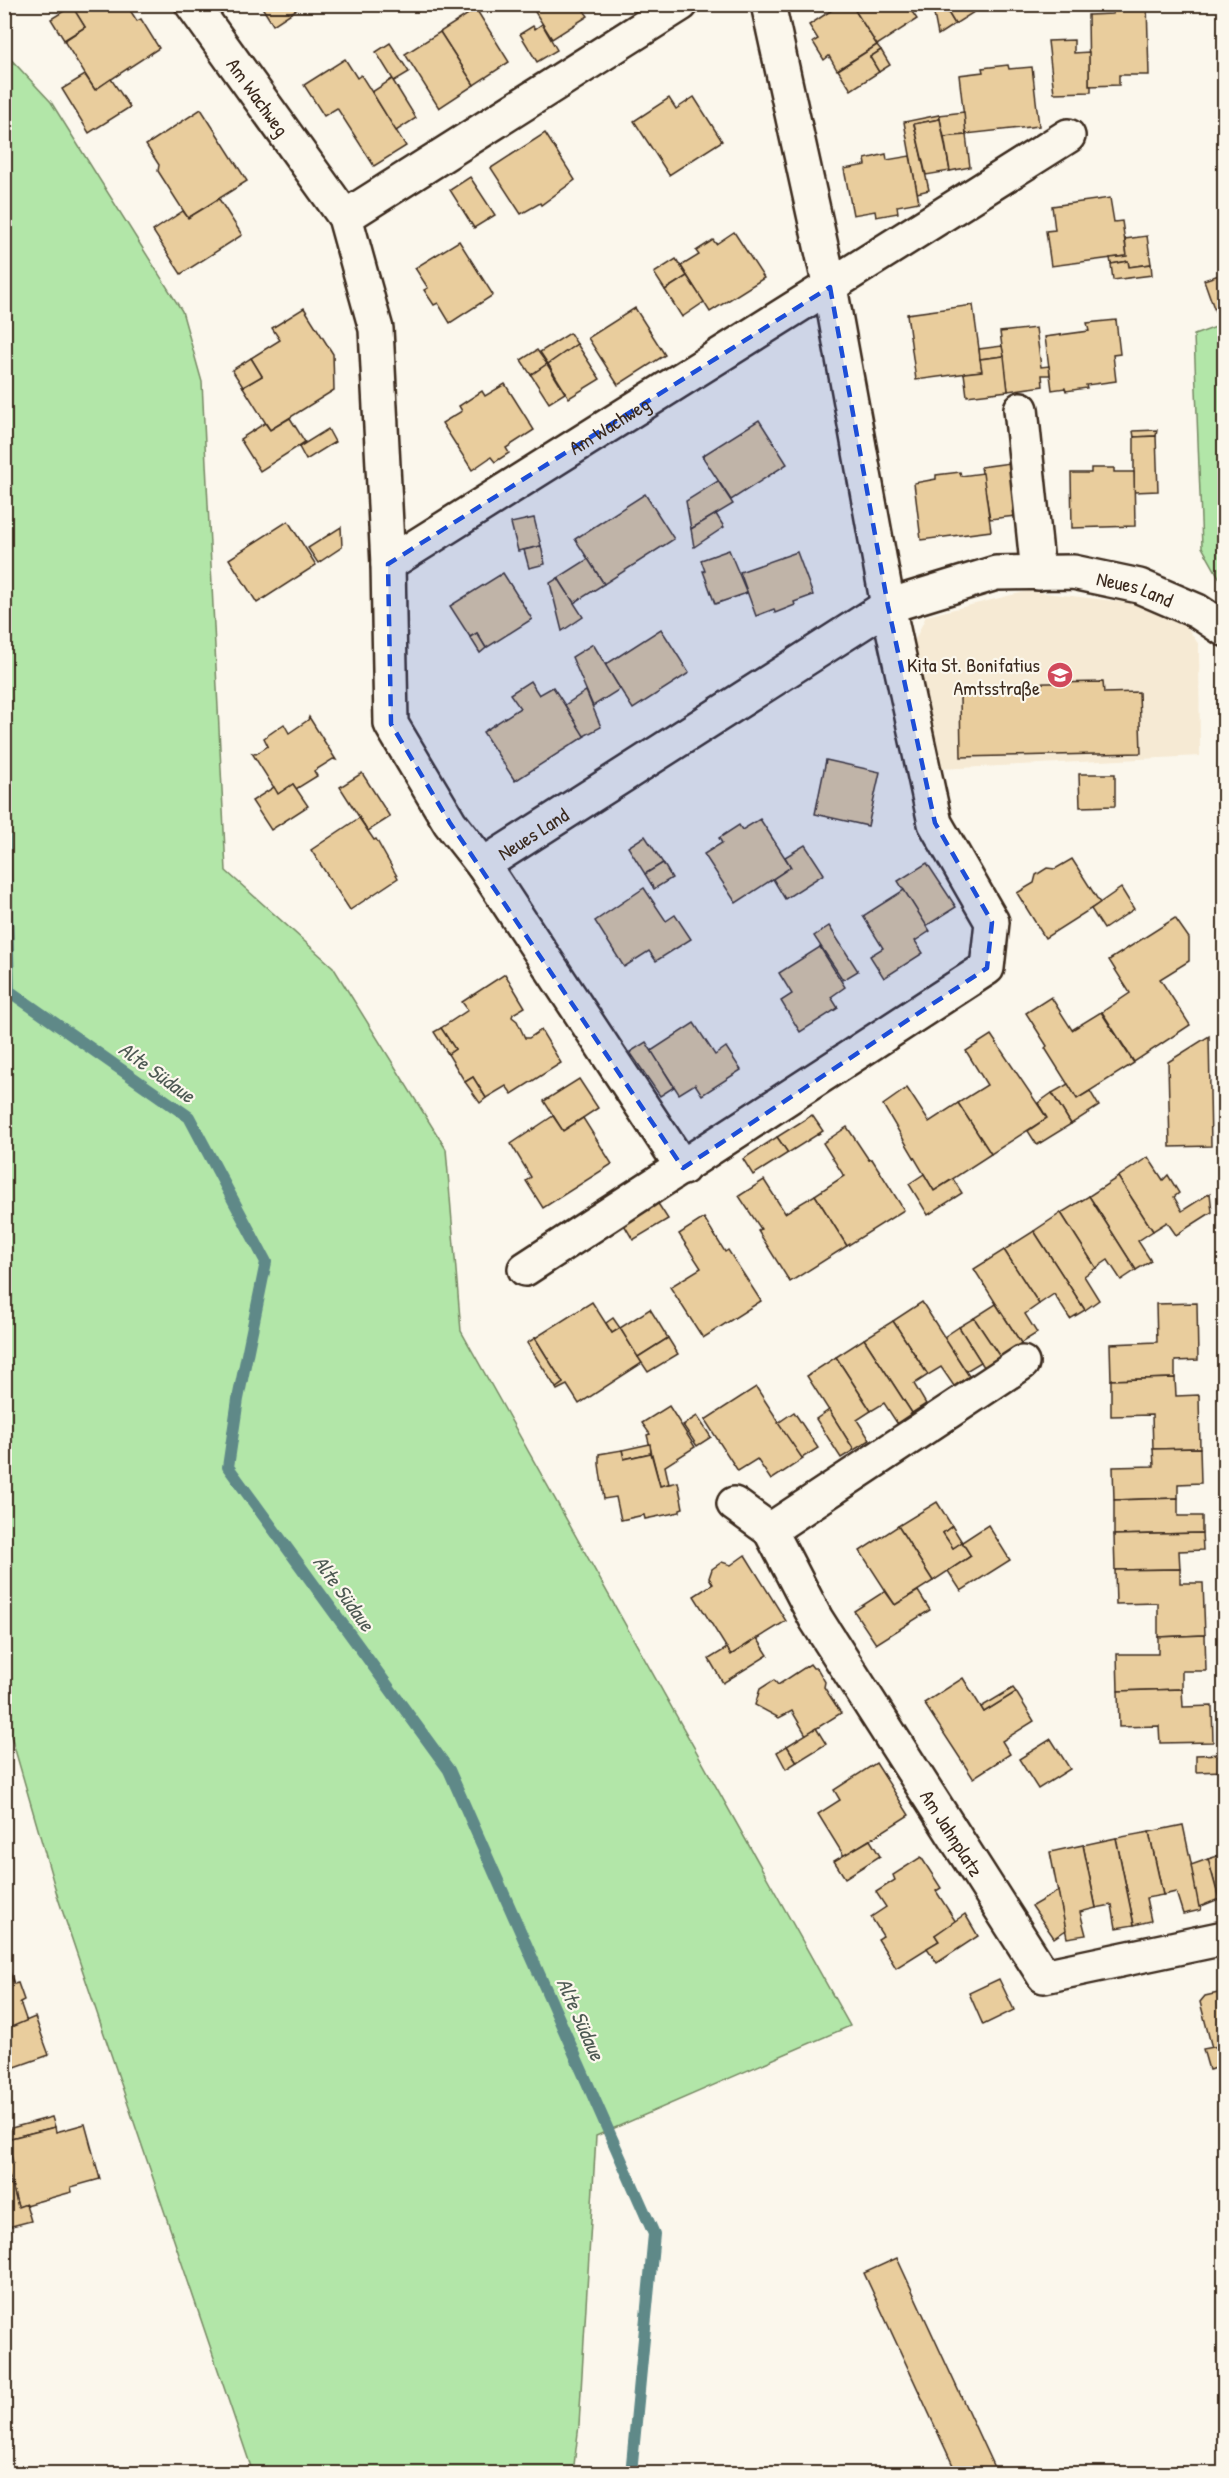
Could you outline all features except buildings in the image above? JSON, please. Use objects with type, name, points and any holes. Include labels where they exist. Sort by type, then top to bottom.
[{"type":"street","name":"Am Wachweg","points":[[192,4],[345,217],[376,329],[388,564],[392,724],[450,823],[483,865]]},
{"type":"street","points":[[345,217],[681,4]]},
{"type":"street","points":[[525,1269],[987,968],[992,922],[935,823],[888,606],[830,287],[768,4]]},
{"type":"street","name":"Am Wachweg","points":[[388,564],[1068,136]]},
{"type":"street","points":[[1021,409],[1038,573]]},
{"type":"street","name":"Neues Land","points":[[683,1168],[483,865],[888,606],[996,573],[1073,572],[1139,586],[1197,610],[1224,629]]},
{"type":"street","points":[[770,1530],[1022,1363]]},
{"type":"street","name":"Am Jahnplatz","points":[[734,1504],[770,1530],[816,1619],[1044,1976],[1224,1938]]},
{"type":"highlighted area","points":[[830,287],[888,606],[935,823],[992,922],[987,968],[683,1168],[450,823],[391,724],[388,564]]},
{"type":"shaded area","name":"Kita St. Bonifatius Amtsstraße","points":[[1028,591],[1133,603],[1180,616],[1199,645],[1200,756],[940,769],[914,642],[926,616]]},
{"type":"green space","points":[[5,53],[51,102],[182,311],[202,382],[226,871],[333,967],[446,1149],[461,1331],[850,2026],[596,2136],[579,2425],[573,2473],[253,2473],[58,1898],[5,1715]]},
{"type":"green space","points":[[1224,324],[1224,583],[1202,547],[1194,335]]},
{"type":"waterway","name":"Alte Südaue","points":[[4,799],[9,991],[189,1117],[266,1262],[238,1399],[228,1467],[449,1770],[654,2234],[631,2474]]},
{"type":"place","name":"Kita St. Bonifatius Amtsstraße","points":[[1060,675]]}]
